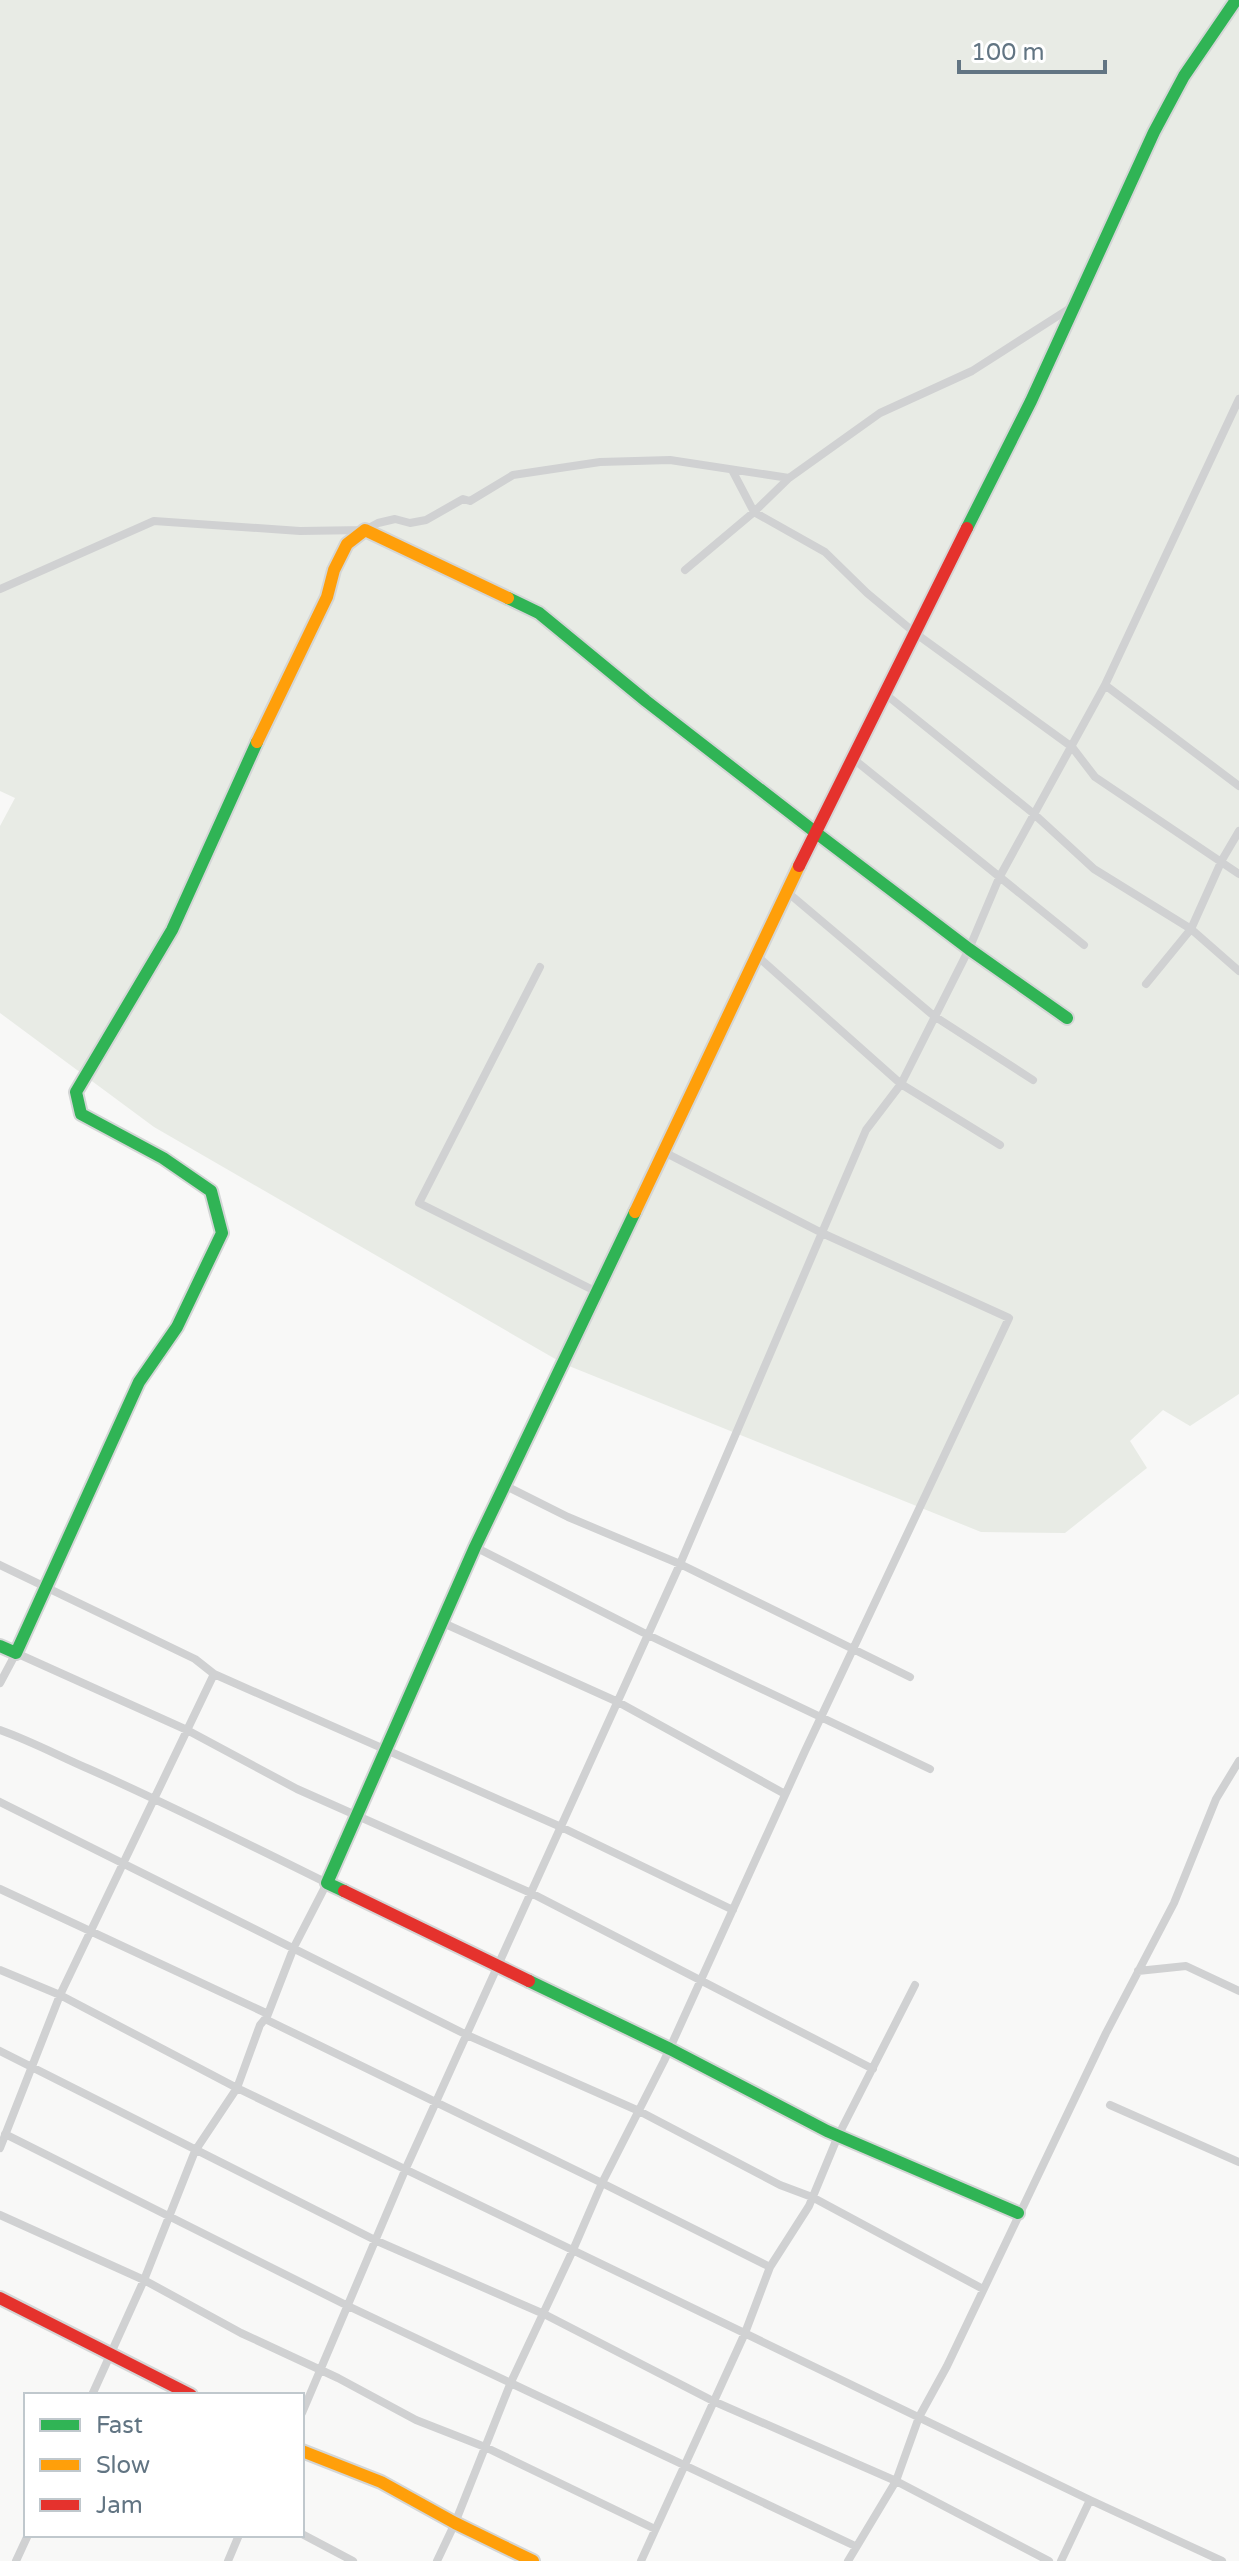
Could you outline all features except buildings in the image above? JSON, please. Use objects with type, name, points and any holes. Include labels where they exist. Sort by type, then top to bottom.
[{"type":"street","points":[[93,2393],[144,2280],[195,2151],[237,2088],[294,1947],[327,1883],[475,1547],[786,891],[1031,401],[1161,118],[1184,76],[1236,0]]},
{"type":"street","points":[[685,570],[789,478],[880,413],[972,371],[1075,305]]},
{"type":"street","points":[[304,2408],[406,2168],[680,1564],[866,1130],[901,1084],[969,949],[999,878],[1105,685],[1239,399]]},
{"type":"street","points":[[0,1683],[48,1586],[139,1382],[177,1327],[222,1233],[211,1191],[163,1158],[81,1114],[76,1092],[172,930],[266,721],[327,597],[334,570],[347,544],[378,523],[395,519],[410,523],[426,520],[463,499],[470,501],[513,475],[600,462],[670,460],[789,478]]},
{"type":"street","points":[[732,470],[754,512],[825,552],[915,633],[1072,747],[1095,777],[1239,874]]},
{"type":"street","points":[[0,589],[154,521],[300,531],[365,530],[539,613],[646,701],[815,832],[969,949],[1067,1018]]},
{"type":"street","points":[[1105,685],[1239,786]]},
{"type":"street","points":[[884,693],[1034,814],[1094,869],[1191,929],[1239,971]]},
{"type":"street","points":[[851,757],[1084,945]]},
{"type":"street","points":[[1146,984],[1191,929],[1222,860],[1239,831]]},
{"type":"street","points":[[786,891],[934,1016],[1033,1080]]},
{"type":"street","points":[[756,955],[901,1084],[1000,1145]]},
{"type":"street","points":[[540,967],[419,1203],[595,1291]]},
{"type":"street","points":[[437,2561],[511,2382],[602,2183],[670,2049],[785,1794],[1009,1318],[822,1233],[662,1151]]},
{"type":"street","points":[[504,1485],[568,1517],[680,1564],[910,1677]]},
{"type":"street","points":[[475,1547],[648,1635],[930,1769]]},
{"type":"street","points":[[0,1565],[195,1659],[214,1674],[561,1827],[733,1910]]},
{"type":"street","points":[[441,1622],[618,1702],[785,1794]]},
{"type":"street","points":[[0,1646],[187,1730],[297,1789],[531,1893],[873,2069]]},
{"type":"street","points":[[0,2148],[60,1995],[214,1674]]},
{"type":"street","points":[[0,1730],[155,1797],[670,2049],[838,2136],[1018,2213]]},
{"type":"street","points":[[848,2561],[896,2481],[919,2417],[947,2366],[1018,2213],[1174,1903],[1216,1799],[1239,1761]]},
{"type":"street","points":[[0,1802],[467,2035],[639,2111],[780,2185],[812,2197],[983,2289]]},
{"type":"street","points":[[0,1889],[267,2017],[436,2104],[770,2267]]},
{"type":"street","points":[[1138,1971],[1186,1966],[1239,1991]]},
{"type":"street","points":[[0,1970],[60,1995],[237,2088],[1222,2561]]},
{"type":"street","points":[[641,2561],[745,2333],[770,2267],[812,2197],[838,2136],[915,1985]]},
{"type":"street","points":[[0,2051],[377,2241],[544,2314],[713,2401],[896,2481],[1049,2561]]},
{"type":"street","points":[[1110,2105],[1239,2162]]},
{"type":"street","points":[[5,2134],[348,2306],[855,2546]]},
{"type":"street","points":[[0,2215],[144,2280],[241,2333],[416,2420],[485,2447],[655,2529]]},
{"type":"street","points":[[0,2298],[187,2393]]},
{"type":"street","points":[[304,2452],[381,2482],[533,2561]]},
{"type":"street","points":[[1061,2561],[1090,2500]]},
{"type":"street","points":[[304,2535],[353,2561]]},
{"type":"street","points":[[16,2561],[27,2537]]},
{"type":"street","points":[[228,2561],[238,2537]]},
{"type":"shaded area","points":[[0,0],[1239,0],[1239,1394],[1190,1426],[1163,1410],[1130,1441],[1147,1468],[1065,1533],[981,1532],[564,1364],[154,1127],[0,1013],[0,826],[15,798],[0,791]]},
{"type":"traffic: fast","points":[[967,528],[1031,401],[1154,132],[1184,76],[1236,0]]},
{"type":"traffic: fast","points":[[508,598],[539,613],[646,701],[815,832],[969,949],[1067,1018]]},
{"type":"traffic: fast","points":[[0,1646],[16,1653],[139,1382],[177,1327],[222,1233],[211,1191],[163,1158],[81,1114],[76,1092],[172,930],[257,742]]},
{"type":"traffic: fast","points":[[344,1891],[327,1883],[475,1547],[635,1212]]},
{"type":"traffic: fast","points":[[529,1981],[670,2049],[827,2131],[1018,2213]]},
{"type":"traffic: slow","points":[[257,742],[327,597],[334,570],[347,544],[365,530],[508,598]]},
{"type":"traffic: slow","points":[[635,1212],[799,866]]},
{"type":"traffic: slow","points":[[304,2452],[381,2482],[533,2561]]},
{"type":"traffic: jam","points":[[799,866],[967,528]]},
{"type":"traffic: jam","points":[[344,1891],[529,1981]]},
{"type":"traffic: jam","points":[[0,2298],[187,2393]]}]
